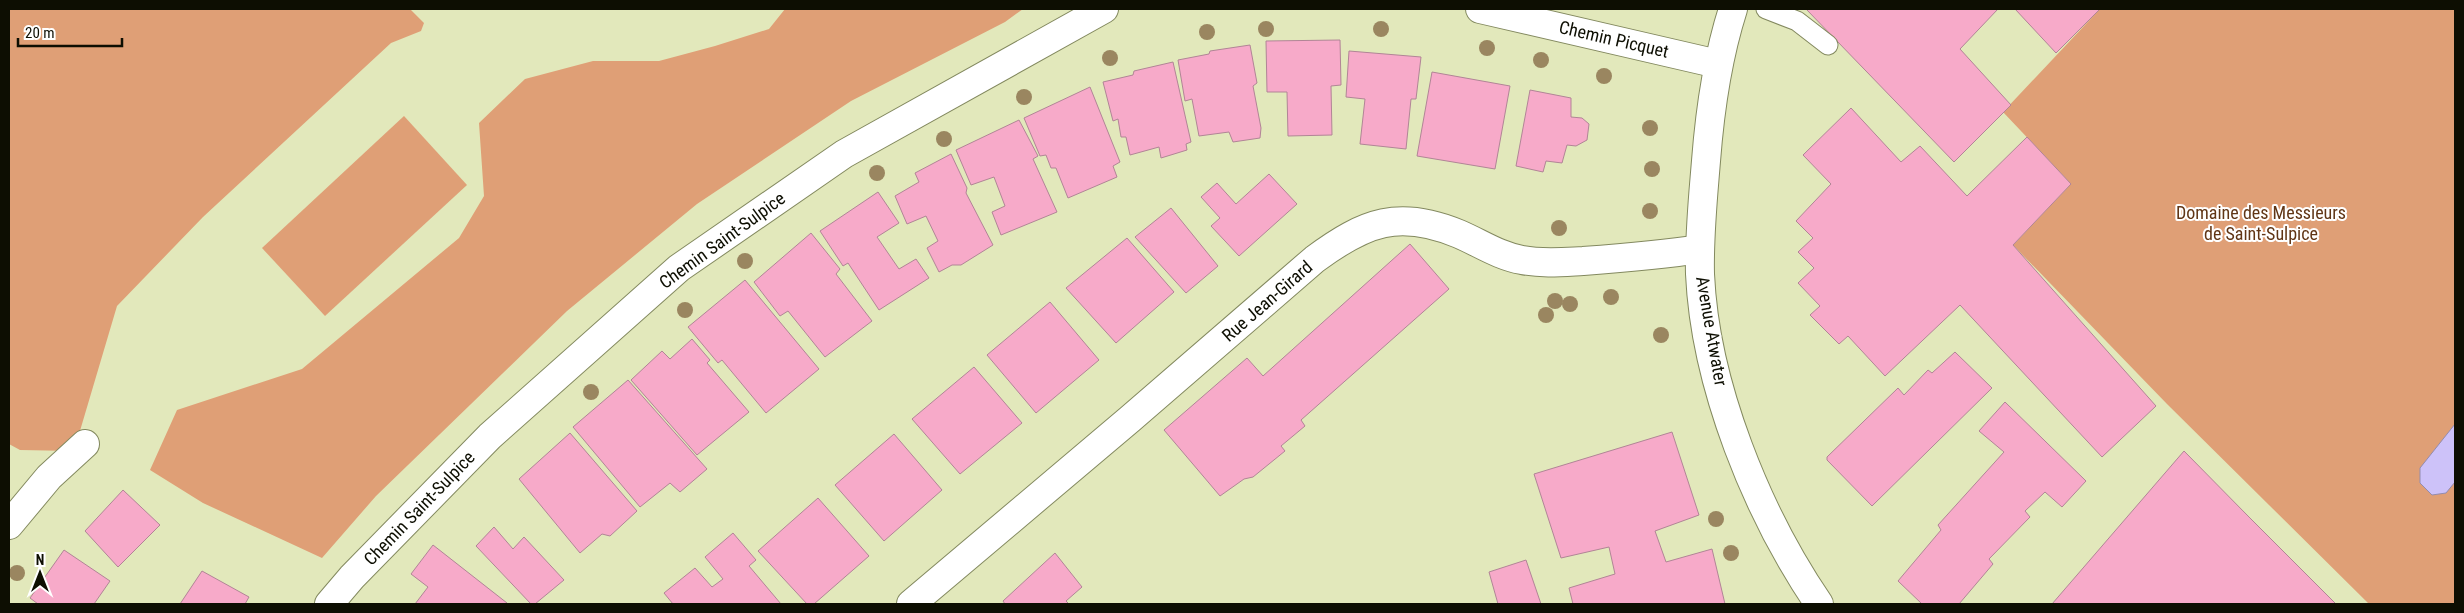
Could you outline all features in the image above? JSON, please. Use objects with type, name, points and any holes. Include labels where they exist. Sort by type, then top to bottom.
[{"type":"street","name":"Chemin Saint-Sulpice","points":[[329,604],[352,577],[490,436],[679,268],[844,154],[1104,9]]},
{"type":"street","name":"Chemin Picquet","points":[[1480,9],[1718,64]]},
{"type":"street","name":"Avenue Atwater","points":[[1732,9],[1718,64],[1708,133],[1700,249],[1702,289],[1710,343],[1719,384],[1742,457],[1776,534],[1819,604]]},
{"type":"street","name":"Rue Jean-Girard","points":[[911,604],[1130,419],[1315,258],[1347,236],[1375,224],[1405,220],[1432,224],[1514,258],[1549,262],[1649,256],[1700,249]]},
{"type":"street","points":[[9,525],[48,477],[85,444]]},
{"type":"lane","points":[[1766,9],[1797,21],[1828,45]]},
{"type":"green space","points":[[9,9],[410,9],[424,23],[421,31],[391,43],[203,217],[117,306],[74,451],[20,450],[9,444]]},
{"type":"green space","points":[[785,9],[1023,9],[1005,22],[851,101],[697,204],[567,311],[376,496],[322,558],[203,503],[150,470],[177,410],[302,369],[459,238],[484,196],[479,123],[525,79],[593,61],[659,61],[715,46],[769,29]]},
{"type":"green space","name":"Domaine des Messieurs de Saint-Sulpice","points":[[2100,9],[2455,9],[2455,604],[2369,604],[2167,404],[2013,245],[2071,184],[2003,112]]},
{"type":"green space","points":[[404,116],[467,185],[325,316],[262,248]]},
{"type":"shaded area","points":[[2455,424],[2455,482],[2446,493],[2432,495],[2420,483],[2420,468]]},
{"type":"building","points":[[1806,9],[1998,9],[1960,49],[2011,105],[1954,162]]},
{"type":"building","points":[[2015,9],[2100,9],[2056,53]]},
{"type":"building","points":[[1340,40],[1341,85],[1331,86],[1332,135],[1288,136],[1287,92],[1267,92],[1266,41]]},
{"type":"building","points":[[1250,45],[1257,83],[1253,86],[1261,128],[1260,138],[1233,142],[1229,132],[1199,136],[1192,99],[1185,101],[1178,60],[1209,54],[1210,51]]},
{"type":"building","points":[[1349,51],[1421,57],[1416,99],[1411,99],[1406,149],[1360,144],[1365,99],[1346,97]]},
{"type":"building","points":[[1173,62],[1191,142],[1186,144],[1187,150],[1161,158],[1159,147],[1130,155],[1126,137],[1121,137],[1118,119],[1113,121],[1103,82],[1133,75],[1134,71]]},
{"type":"building","points":[[1432,72],[1510,86],[1495,169],[1417,156]]},
{"type":"building","points":[[1090,87],[1120,162],[1113,166],[1117,177],[1068,198],[1056,168],[1051,168],[1046,155],[1040,156],[1024,118]]},
{"type":"building","points":[[1530,90],[1571,98],[1571,117],[1582,118],[1589,124],[1587,140],[1576,146],[1567,145],[1562,163],[1546,161],[1543,172],[1516,166]]},
{"type":"building","points":[[1851,108],[1901,162],[1920,146],[1967,196],[2027,137],[2071,184],[2013,245],[2156,406],[2102,457],[1960,305],[1885,376],[1848,336],[1839,344],[1810,315],[1820,306],[1798,283],[1814,268],[1798,252],[1813,238],[1796,221],[1831,184],[1803,155]]},
{"type":"building","points":[[1019,120],[1038,156],[1033,159],[1057,212],[1001,235],[992,212],[1005,206],[994,177],[971,185],[956,150]]},
{"type":"building","points":[[951,154],[967,188],[966,193],[993,245],[961,265],[952,265],[939,272],[927,248],[938,241],[926,216],[907,224],[895,196],[919,182],[915,173]]},
{"type":"building","points":[[1269,174],[1297,204],[1239,256],[1211,226],[1220,218],[1201,197],[1217,183],[1236,204]]},
{"type":"building","points":[[878,192],[899,223],[877,237],[899,269],[916,259],[929,278],[879,310],[848,263],[843,266],[820,231]]},
{"type":"building","points":[[1171,208],[1218,266],[1186,293],[1135,237]]},
{"type":"building","points":[[811,233],[840,269],[836,274],[872,321],[825,357],[788,311],[780,316],[754,282]]},
{"type":"building","points":[[1127,238],[1174,292],[1116,343],[1066,288]]},
{"type":"building","points":[[1410,244],[1449,289],[1301,420],[1305,426],[1281,446],[1285,451],[1253,477],[1244,479],[1220,496],[1164,430],[1247,358],[1263,376]]},
{"type":"building","points":[[745,280],[819,369],[766,413],[722,360],[718,363],[688,327]]},
{"type":"building","points":[[1050,302],[1099,360],[1036,413],[987,355]]},
{"type":"building","points":[[692,339],[710,360],[707,363],[749,412],[697,455],[631,380],[662,351],[670,359]]},
{"type":"building","points":[[1955,352],[1992,388],[1872,506],[1827,460],[1827,457],[1898,388],[1904,395],[1928,370],[1932,373]]},
{"type":"building","points":[[974,367],[1022,423],[960,474],[912,419]]},
{"type":"building","points":[[628,380],[707,469],[680,492],[670,483],[640,507],[573,427]]},
{"type":"building","points":[[2005,402],[2086,481],[2062,507],[2045,492],[2025,511],[2030,517],[1989,559],[1993,564],[1959,604],[1922,604],[1898,581],[1941,530],[1938,525],[2004,452],[1979,431]]},
{"type":"building","points":[[1672,432],[1699,515],[1655,531],[1666,562],[1712,549],[1725,604],[1573,604],[1569,588],[1615,574],[1609,547],[1561,558],[1534,474]]},
{"type":"building","points":[[570,433],[637,511],[610,536],[602,534],[580,553],[519,479]]},
{"type":"building","points":[[894,434],[942,490],[884,541],[835,485]]},
{"type":"building","points":[[2184,451],[2249,517],[2336,604],[2052,604]]},
{"type":"building","points":[[123,490],[160,525],[118,567],[85,531]]},
{"type":"building","points":[[818,498],[869,556],[814,604],[807,604],[758,551]]},
{"type":"building","points":[[494,527],[513,549],[524,537],[564,580],[535,604],[531,604],[476,546]]},
{"type":"building","points":[[733,533],[756,560],[749,566],[781,604],[673,604],[664,593],[695,568],[712,587],[723,579],[705,557]]},
{"type":"building","points":[[433,545],[507,603],[415,604],[428,587],[411,574]]},
{"type":"building","points":[[64,550],[110,581],[94,604],[38,604],[30,598]]},
{"type":"building","points":[[1055,553],[1082,587],[1066,601],[1069,604],[1005,604],[1003,601]]},
{"type":"building","points":[[1526,560],[1541,604],[1498,604],[1489,572]]},
{"type":"building","points":[[202,571],[249,597],[245,604],[180,604]]}]
